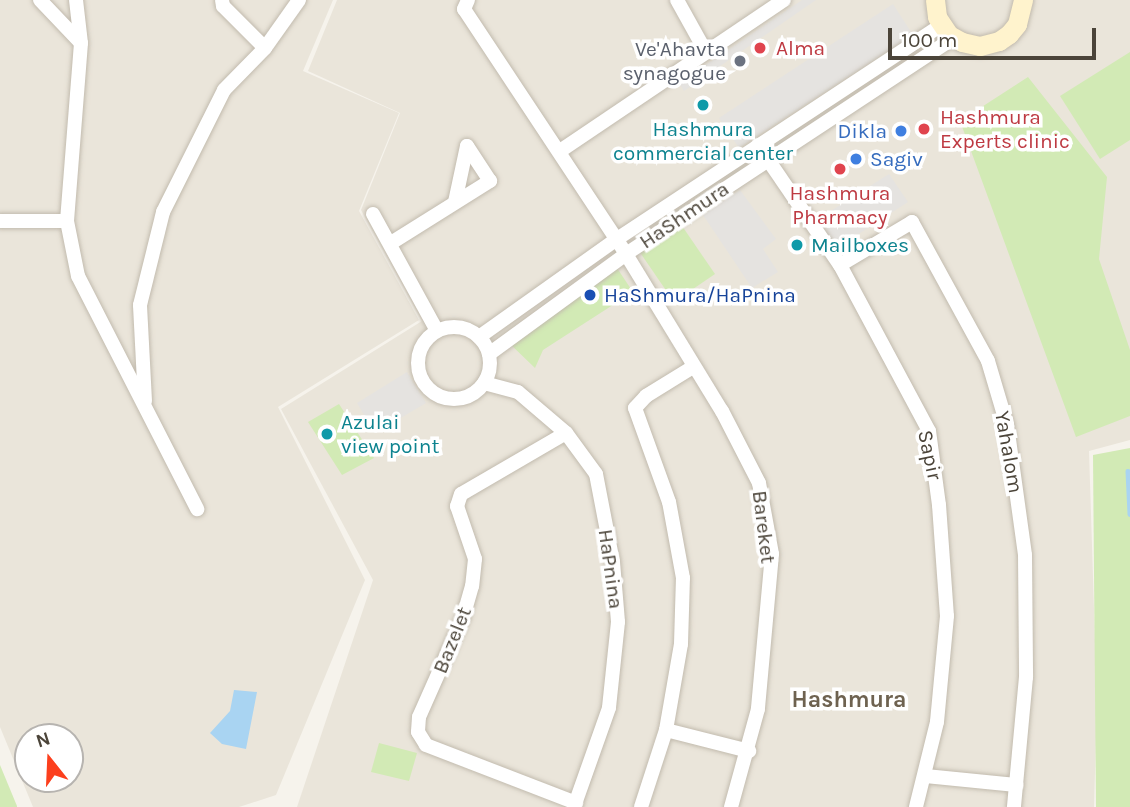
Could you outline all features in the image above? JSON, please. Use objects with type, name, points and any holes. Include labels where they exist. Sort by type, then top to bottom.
[{"type":"street","points":[[40,0],[81,43]]},
{"type":"street","points":[[76,0],[81,43],[67,221],[78,276],[197,509]]},
{"type":"street","points":[[222,0],[223,6],[265,48]]},
{"type":"street","points":[[146,406],[140,305],[163,212],[224,90],[265,48],[299,0]]},
{"type":"street","points":[[677,0],[706,52]]},
{"type":"street","points":[[560,146],[784,0]]},
{"type":"street","points":[[935,0],[948,32],[971,45],[999,41],[1017,24],[1023,0]]},
{"type":"street","name":"Bareket","points":[[466,5],[560,146],[722,411],[759,483],[772,554],[758,709],[749,751],[731,807]]},
{"type":"street","name":"HaShmura","points":[[479,337],[617,239],[758,145],[948,32]]},
{"type":"street","name":"HaShmura","points":[[489,354],[626,254],[768,159],[948,32]]},
{"type":"street","name":"Sapir","points":[[758,145],[840,264],[929,431],[934,460],[947,616],[937,722],[916,807]]},
{"type":"street","points":[[391,243],[455,202]]},
{"type":"street","points":[[373,214],[437,331]]},
{"type":"street","points":[[0,221],[67,221]]},
{"type":"street","name":"Yahalom","points":[[840,264],[912,222],[988,361],[1007,425],[1025,555],[1026,677],[1014,807]]},
{"type":"street","points":[[462,328],[479,337],[489,354],[490,370],[477,392],[457,400],[446,399],[427,387],[420,375],[418,359],[424,343],[437,331],[462,328]]},
{"type":"street","points":[[641,807],[666,730],[681,644],[683,578],[669,502],[635,408],[646,396],[693,367]]},
{"type":"street","name":"HaPnina","points":[[484,383],[518,392],[566,433],[596,474],[613,562],[618,622],[609,708],[575,805]]},
{"type":"street","name":"Bazelet","points":[[566,433],[461,494],[457,506],[475,559],[472,586],[462,620],[419,717],[418,732],[426,746],[575,805]]},
{"type":"street","points":[[666,730],[749,751]]},
{"type":"street","points":[[925,776],[1017,785]]},
{"type":"shaded area","points":[[0,0],[333,0],[303,71],[399,113],[359,211],[419,320],[278,407],[365,580],[276,795],[239,807],[33,807],[27,793],[84,793],[84,723],[14,723],[14,761],[0,727]]},
{"type":"shaded area","points":[[337,0],[1130,0],[1130,440],[1089,451],[1097,703],[1094,807],[297,807],[373,580],[281,409],[422,321],[361,210],[400,113],[308,71]]},
{"type":"shaded area","points":[[802,0],[816,0],[684,91],[679,83]]},
{"type":"shaded area","points":[[893,4],[913,35],[739,148],[719,118]]},
{"type":"shaded area","points":[[889,174],[908,202],[834,250],[815,221]]},
{"type":"shaded area","points":[[740,190],[776,239],[763,249],[778,272],[752,288],[703,215]]},
{"type":"shaded area","points":[[407,372],[426,403],[375,433],[357,403]]},
{"type":"green space","points":[[1130,52],[1130,140],[1100,159],[1060,96]]},
{"type":"green space","points":[[1028,77],[1107,177],[1099,259],[1130,350],[1130,416],[1076,437],[960,121]]},
{"type":"green space","points":[[680,223],[715,274],[674,302],[639,251]]},
{"type":"green space","points":[[617,268],[633,292],[543,350],[535,368],[507,341]]},
{"type":"green space","points":[[339,404],[374,458],[342,475],[308,422]]},
{"type":"green space","points":[[1130,448],[1130,807],[1096,807],[1093,455]]},
{"type":"green space","points":[[379,743],[417,753],[409,781],[371,772]]},
{"type":"green space","points":[[0,765],[17,806],[17,807],[0,807]]},
{"type":"water","points":[[234,690],[257,692],[246,749],[222,744],[210,733],[230,711]]},
{"type":"waterway","points":[[1128,471],[1130,514]]},
{"type":"place","name":"Alma","points":[[760,48]]},
{"type":"place","name":"Ve'Ahavta synagogue","points":[[740,61]]},
{"type":"place","name":"Hashmura commercial center","points":[[703,105]]},
{"type":"place","name":"Hashmura Experts clinic","points":[[924,129]]},
{"type":"place","name":"Dikla","points":[[901,131]]},
{"type":"place","name":"Sagiv","points":[[856,159]]},
{"type":"place","name":"Hashmura Pharmacy","points":[[840,169]]},
{"type":"place","name":"Mailboxes","points":[[797,245]]},
{"type":"place","name":"HaShmura/HaPnina","points":[[590,295]]},
{"type":"place","name":"Azulai view point","points":[[327,434]]},
{"type":"district","name":"Hashmura","points":[[849,700]]}]
